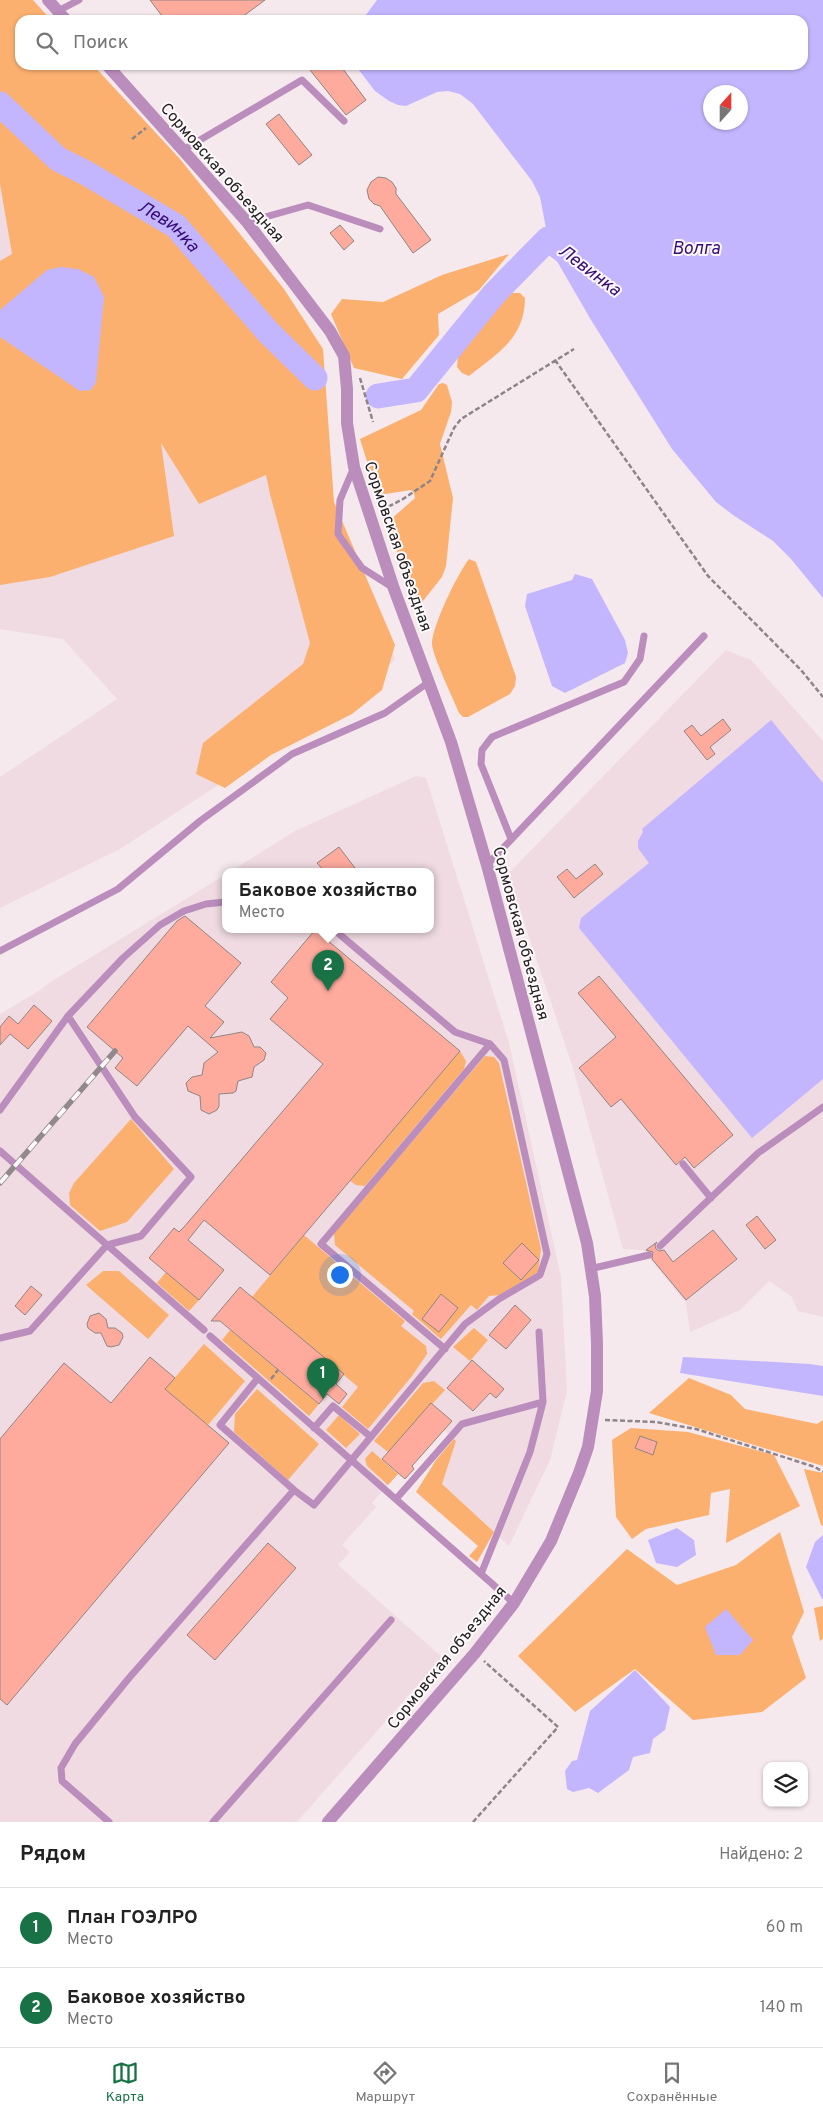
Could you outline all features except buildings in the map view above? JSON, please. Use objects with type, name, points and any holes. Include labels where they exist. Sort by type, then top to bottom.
[{"type":"street","points":[[48,0],[61,15]]},
{"type":"street","name":"Сормовская объездная","points":[[112,70],[247,222],[330,331],[344,356],[347,422],[354,467],[394,589],[430,681],[487,865],[587,1243],[595,1296],[596,1391],[588,1447],[579,1474],[551,1541],[514,1603],[475,1652],[328,1822]]},
{"type":"lane","points":[[63,15],[79,0]]},
{"type":"lane","points":[[183,150],[302,80],[344,121]]},
{"type":"lane","points":[[247,222],[308,205],[380,229]]},
{"type":"lane","points":[[354,467],[340,500],[338,534],[362,568],[394,589]]},
{"type":"lane","points":[[511,839],[481,764],[482,750],[492,737],[624,682],[640,659],[644,636]]},
{"type":"lane","points":[[487,865],[704,636]]},
{"type":"lane","points":[[0,951],[118,889],[200,821],[292,754],[385,712],[430,681]]},
{"type":"lane","points":[[0,1110],[68,1016],[123,958],[160,925],[184,911],[206,904],[222,902]]},
{"type":"lane","points":[[258,1378],[220,1425],[294,1490],[314,1505],[465,1324],[499,1299],[540,1275],[547,1254],[504,1060],[490,1044],[455,1032],[338,933]]},
{"type":"lane","points":[[0,1338],[30,1332],[106,1245],[141,1236],[191,1177],[134,1117],[68,1016]]},
{"type":"lane","points":[[445,1349],[321,1244],[490,1044]]},
{"type":"lane","points":[[660,1246],[758,1153],[823,1107]]},
{"type":"lane","points":[[0,1151],[204,1330]]},
{"type":"lane","points":[[683,1164],[711,1198]]},
{"type":"lane","points":[[590,1269],[649,1255]]},
{"type":"lane","points":[[481,1574],[530,1452],[543,1402],[540,1332]]},
{"type":"lane","points":[[210,1336],[514,1603]]},
{"type":"lane","points":[[396,1499],[462,1424],[543,1402]]},
{"type":"lane","points":[[314,1428],[333,1406],[371,1437]]},
{"type":"lane","points":[[109,1822],[62,1781],[62,1768],[70,1752],[129,1678],[294,1490]]},
{"type":"lane","points":[[213,1822],[391,1620]]},
{"type":"path","points":[[132,138],[159,122]]},
{"type":"path","points":[[370,515],[403,499],[430,481],[454,428],[462,419],[574,349]]},
{"type":"path","points":[[556,360],[708,576],[801,670],[823,697]]},
{"type":"path","points":[[360,377],[373,422]]},
{"type":"path","points":[[592,1419],[656,1422],[696,1430],[815,1467],[823,1472]]},
{"type":"path","points":[[473,1822],[558,1727],[475,1652]]},
{"type":"shaded area","points":[[0,0],[33,0],[46,15],[15,15],[15,70],[98,70],[180,159],[284,289],[323,349],[334,502],[395,645],[382,690],[352,714],[271,755],[225,788],[196,774],[203,743],[303,664],[310,643],[266,475],[199,504],[161,443],[174,536],[50,577],[0,585],[0,261],[12,254],[0,184]]},
{"type":"shaded area","points":[[0,150],[328,518],[395,659],[366,689],[120,849],[0,908],[0,777],[117,699],[63,639],[0,629]]},
{"type":"shaded area","points":[[509,254],[479,290],[438,314],[439,335],[402,379],[354,368],[331,314],[342,299],[383,302],[442,275]]},
{"type":"shaded area","points":[[509,293],[520,293],[525,298],[524,312],[515,334],[508,344],[469,376],[462,373],[457,367],[458,357]]},
{"type":"shaded area","points":[[439,384],[447,385],[452,402],[451,412],[440,444],[453,498],[446,566],[442,577],[419,606],[415,607],[411,605],[389,521],[415,498],[414,493],[411,490],[379,495],[360,439],[421,410]]},
{"type":"shaded area","points":[[469,559],[476,562],[516,677],[515,686],[510,694],[468,717],[463,717],[459,713],[444,678],[432,644],[436,625],[446,600]]},
{"type":"shaded area","points":[[726,650],[751,660],[823,741],[823,1317],[798,1311],[791,1296],[769,1281],[740,1310],[690,1332],[686,1303],[643,1250],[623,1249],[572,1065],[508,874]]},
{"type":"shaded area","points":[[416,776],[426,778],[509,1043],[561,1277],[567,1391],[550,1460],[509,1546],[441,1484],[456,1441],[444,1430],[412,1466],[414,1469],[405,1479],[398,1474],[372,1503],[376,1507],[342,1545],[350,1552],[338,1565],[442,1657],[297,1822],[0,1822],[0,1014],[222,877],[222,933],[434,933],[434,868],[236,868],[295,831]]},
{"type":"shaded area","points":[[460,1051],[466,1061],[464,1069],[365,1186],[356,1185],[350,1181]]},
{"type":"shaded area","points":[[485,1056],[494,1057],[499,1063],[541,1249],[538,1272],[500,1295],[489,1296],[477,1310],[471,1305],[441,1339],[412,1314],[414,1311],[335,1245],[334,1233]]},
{"type":"shaded area","points":[[131,1119],[174,1169],[127,1222],[100,1231],[70,1205],[69,1193],[74,1183]]},
{"type":"shaded area","points":[[304,1235],[405,1321],[401,1326],[426,1346],[427,1354],[412,1376],[368,1429],[342,1407],[358,1387],[252,1297]]},
{"type":"shaded area","points":[[103,1271],[119,1271],[169,1315],[148,1339],[86,1285]]},
{"type":"shaded area","points":[[166,1272],[199,1300],[189,1311],[157,1283]]},
{"type":"shaded area","points":[[474,1328],[488,1340],[470,1361],[453,1347]]},
{"type":"shaded area","points":[[230,1330],[319,1404],[309,1416],[222,1340]]},
{"type":"shaded area","points":[[204,1344],[245,1381],[208,1425],[165,1389]]},
{"type":"shaded area","points":[[689,1378],[731,1395],[745,1409],[817,1424],[823,1420],[823,1466],[649,1413]]},
{"type":"shaded area","points":[[434,1381],[445,1390],[388,1452],[374,1441],[423,1383]]},
{"type":"shaded area","points":[[257,1389],[319,1444],[288,1480],[234,1432],[235,1414]]},
{"type":"shaded area","points":[[339,1415],[360,1434],[346,1448],[326,1430]]},
{"type":"shaded area","points":[[631,1428],[688,1432],[774,1455],[800,1506],[726,1543],[730,1489],[711,1493],[709,1515],[646,1529],[632,1539],[616,1517],[612,1440]]},
{"type":"shaded area","points":[[454,1439],[456,1441],[442,1484],[494,1532],[477,1562],[469,1556],[478,1546],[416,1492],[436,1460]]},
{"type":"shaded area","points":[[372,1451],[398,1474],[388,1485],[367,1466],[365,1459]]},
{"type":"shaded area","points":[[804,1469],[823,1473],[823,1526],[821,1525]]},
{"type":"shaded area","points":[[780,1532],[804,1612],[792,1637],[806,1678],[762,1712],[693,1720],[635,1669],[575,1712],[518,1656],[627,1549],[677,1585],[736,1565]]},
{"type":"shaded area","points":[[823,1606],[823,1639],[820,1641],[814,1608]]},
{"type":"water","name":"Волга","points":[[377,0],[823,0],[823,598],[791,559],[773,541],[716,502],[672,449],[591,320],[554,256],[548,239],[540,197],[532,181],[473,104],[460,94],[448,91],[437,92],[406,106],[389,101],[375,91],[359,70],[808,70],[808,15],[366,15]]},
{"type":"water","points":[[60,267],[78,269],[94,277],[104,297],[96,382],[91,390],[80,391],[0,337],[0,310],[47,270]]},
{"type":"water","points":[[575,574],[592,579],[625,640],[628,653],[625,663],[565,693],[552,686],[525,606],[527,594],[572,580]]},
{"type":"water","points":[[771,720],[823,783],[823,1079],[752,1138],[579,928],[581,918],[649,863],[638,848],[638,841],[643,832],[642,829]]},
{"type":"water","points":[[683,1357],[823,1366],[823,1396],[680,1373]]},
{"type":"water","points":[[677,1528],[694,1540],[696,1555],[677,1567],[656,1563],[648,1540]]},
{"type":"water","points":[[823,1535],[822,1599],[806,1567],[815,1542]]},
{"type":"water","points":[[726,1609],[753,1640],[740,1655],[716,1655],[705,1627]]},
{"type":"water","points":[[635,1670],[670,1707],[665,1730],[653,1739],[650,1753],[633,1757],[629,1770],[598,1793],[589,1788],[573,1792],[567,1789],[565,1771],[572,1761],[577,1760],[590,1711]]},
{"type":"waterway","name":"Левинка","points":[[0,104],[58,159],[86,173],[176,226],[268,332],[315,378]]},
{"type":"waterway","name":"Левинка","points":[[378,396],[416,390],[494,294],[548,239],[576,260]]},
{"type":"railway","points":[[0,1183],[115,1051]]},
{"type":"place","name":"Баковое хозяйство","points":[[328,991]]},
{"type":"place","name":"План ГОЭЛРО","points":[[323,1399]]}]
